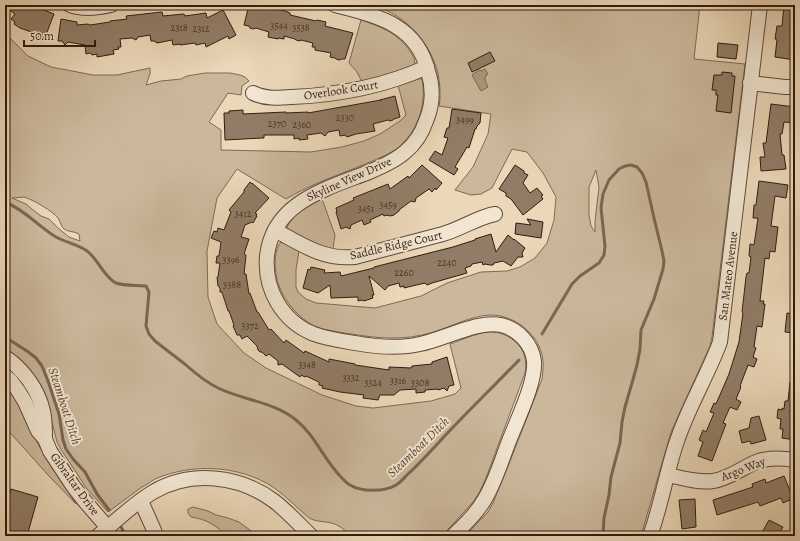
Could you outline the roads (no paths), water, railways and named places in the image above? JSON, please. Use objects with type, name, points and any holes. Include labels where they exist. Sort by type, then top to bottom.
[{"type":"street","points":[[70,5],[89,8],[111,5]]},
{"type":"street","name":"Skyline View Drive","points":[[335,5],[376,16],[401,29],[415,43],[424,58],[431,88],[428,118],[419,137],[405,152],[386,164],[322,190],[302,200],[288,213],[275,230],[268,248],[267,270],[271,291],[282,310],[289,318],[305,330],[333,340],[368,345],[404,346],[421,344],[479,326],[493,324],[510,328],[523,338],[532,352],[534,359],[533,374],[527,395],[486,498],[469,520],[453,536]]},
{"type":"street","name":"San Mateo Avenue","points":[[650,536],[679,437],[720,342],[760,5]]},
{"type":"street","name":"Overlook Court","points":[[253,93],[259,96],[271,98],[302,97],[339,93],[383,84],[427,67]]},
{"type":"street","points":[[750,84],[795,87]]},
{"type":"street","name":"Saddle Ridge Court","points":[[275,230],[316,252],[344,258],[355,257],[454,231],[489,215],[496,214]]},
{"type":"street","name":"Gibraltar Drive","points":[[5,357],[26,376],[41,403],[45,439]]},
{"type":"street","name":"Gibraltar Drive","points":[[5,376],[19,392],[50,451],[103,532]]},
{"type":"street","name":"Argo Way","points":[[668,475],[690,480],[713,481],[723,478],[756,462],[775,459],[795,460]]},
{"type":"street","points":[[103,532],[153,492],[180,481],[203,478],[231,481],[256,490],[274,501],[311,536]]},
{"type":"street","points":[[141,501],[156,536]]},
{"type":"waterway","name":"Steamboat Ditch","points":[[542,334],[572,284],[580,276],[599,263],[604,255],[605,246],[601,208],[603,194],[609,180],[619,169],[625,166],[631,165],[637,167],[642,173],[646,182],[664,261],[654,299],[641,330],[637,365],[625,407],[620,443],[611,477],[604,518],[603,536]]},
{"type":"waterway","name":"Steamboat Ditch","points":[[5,202],[19,209],[49,233],[87,251],[91,254],[108,277],[116,283],[146,286],[149,292],[146,326],[149,334],[155,341],[201,378],[214,386],[278,409],[296,420],[309,433],[329,463],[346,482],[360,489],[380,490],[399,483],[519,360]]},
{"type":"waterway","name":"Steamboat Ditch","points":[[5,337],[36,358],[42,366],[59,414],[66,449],[85,472],[97,494],[109,510]]},
{"type":"waterway","name":"Steamboat Ditch","points":[[121,527],[126,536]]}]
